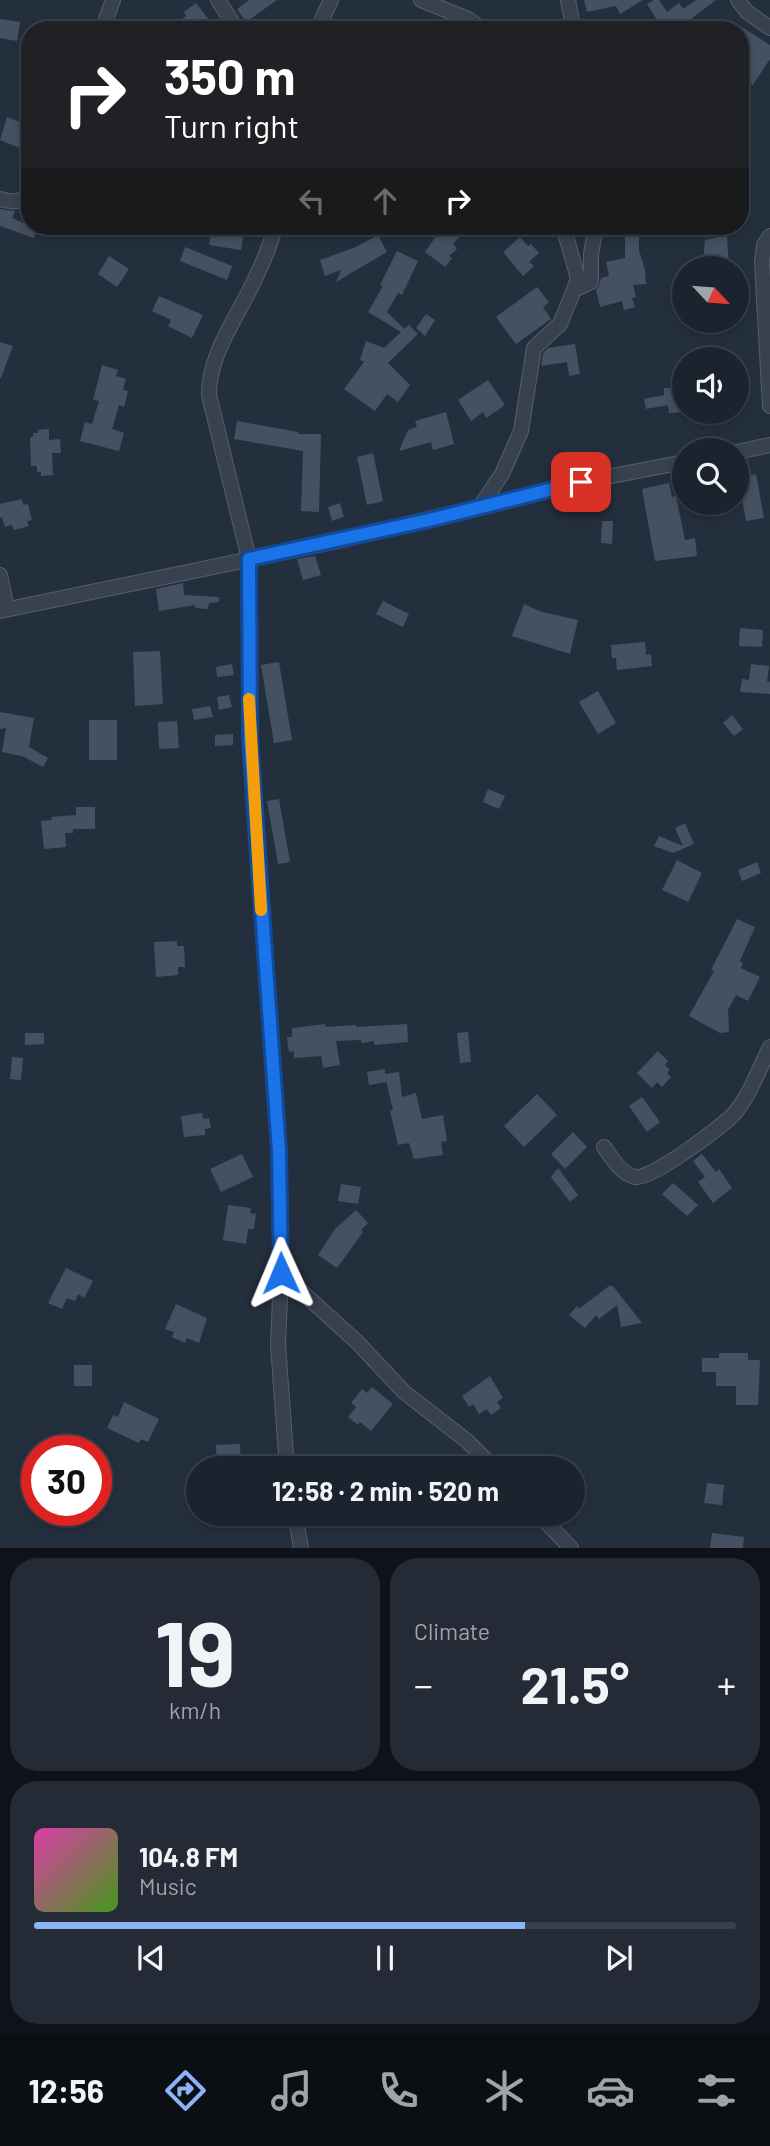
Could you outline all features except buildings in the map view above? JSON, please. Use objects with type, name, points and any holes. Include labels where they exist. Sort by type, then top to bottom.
[{"type":"street","points":[[105,21],[113,0]]},
{"type":"street","points":[[218,0],[231,21]]},
{"type":"street","points":[[321,21],[331,0]]},
{"type":"street","points":[[421,0],[471,21]]},
{"type":"street","points":[[569,0],[572,21]]},
{"type":"street","points":[[738,0],[747,12],[770,28]]},
{"type":"street","points":[[0,199],[14,203],[21,200]]},
{"type":"street","points":[[272,235],[254,282],[224,339],[209,380],[209,395],[249,559],[250,740],[279,1151],[281,1273],[278,1345],[286,1456]]},
{"type":"street","points":[[479,508],[502,474],[521,431],[534,348],[560,324],[578,278],[566,235]]},
{"type":"street","points":[[574,290],[591,282],[594,235]]},
{"type":"street","points":[[770,236],[764,245],[762,262],[770,405]]},
{"type":"street","points":[[749,449],[770,445]]},
{"type":"street","points":[[0,575],[4,610],[249,559],[479,508],[581,482],[672,464]]},
{"type":"street","points":[[604,1147],[620,1169],[635,1177],[644,1177],[656,1171],[733,1115],[745,1098],[770,1047]]},
{"type":"street","points":[[281,1273],[357,1342],[404,1392],[482,1456]]},
{"type":"street","points":[[297,1526],[301,1548]]},
{"type":"street","points":[[550,1526],[571,1548]]},
{"type":"slow traffic","points":[[249,699],[261,910]]},
{"type":"route","points":[[281,1273],[279,1151],[250,740],[249,559],[429,520],[581,482]]}]
